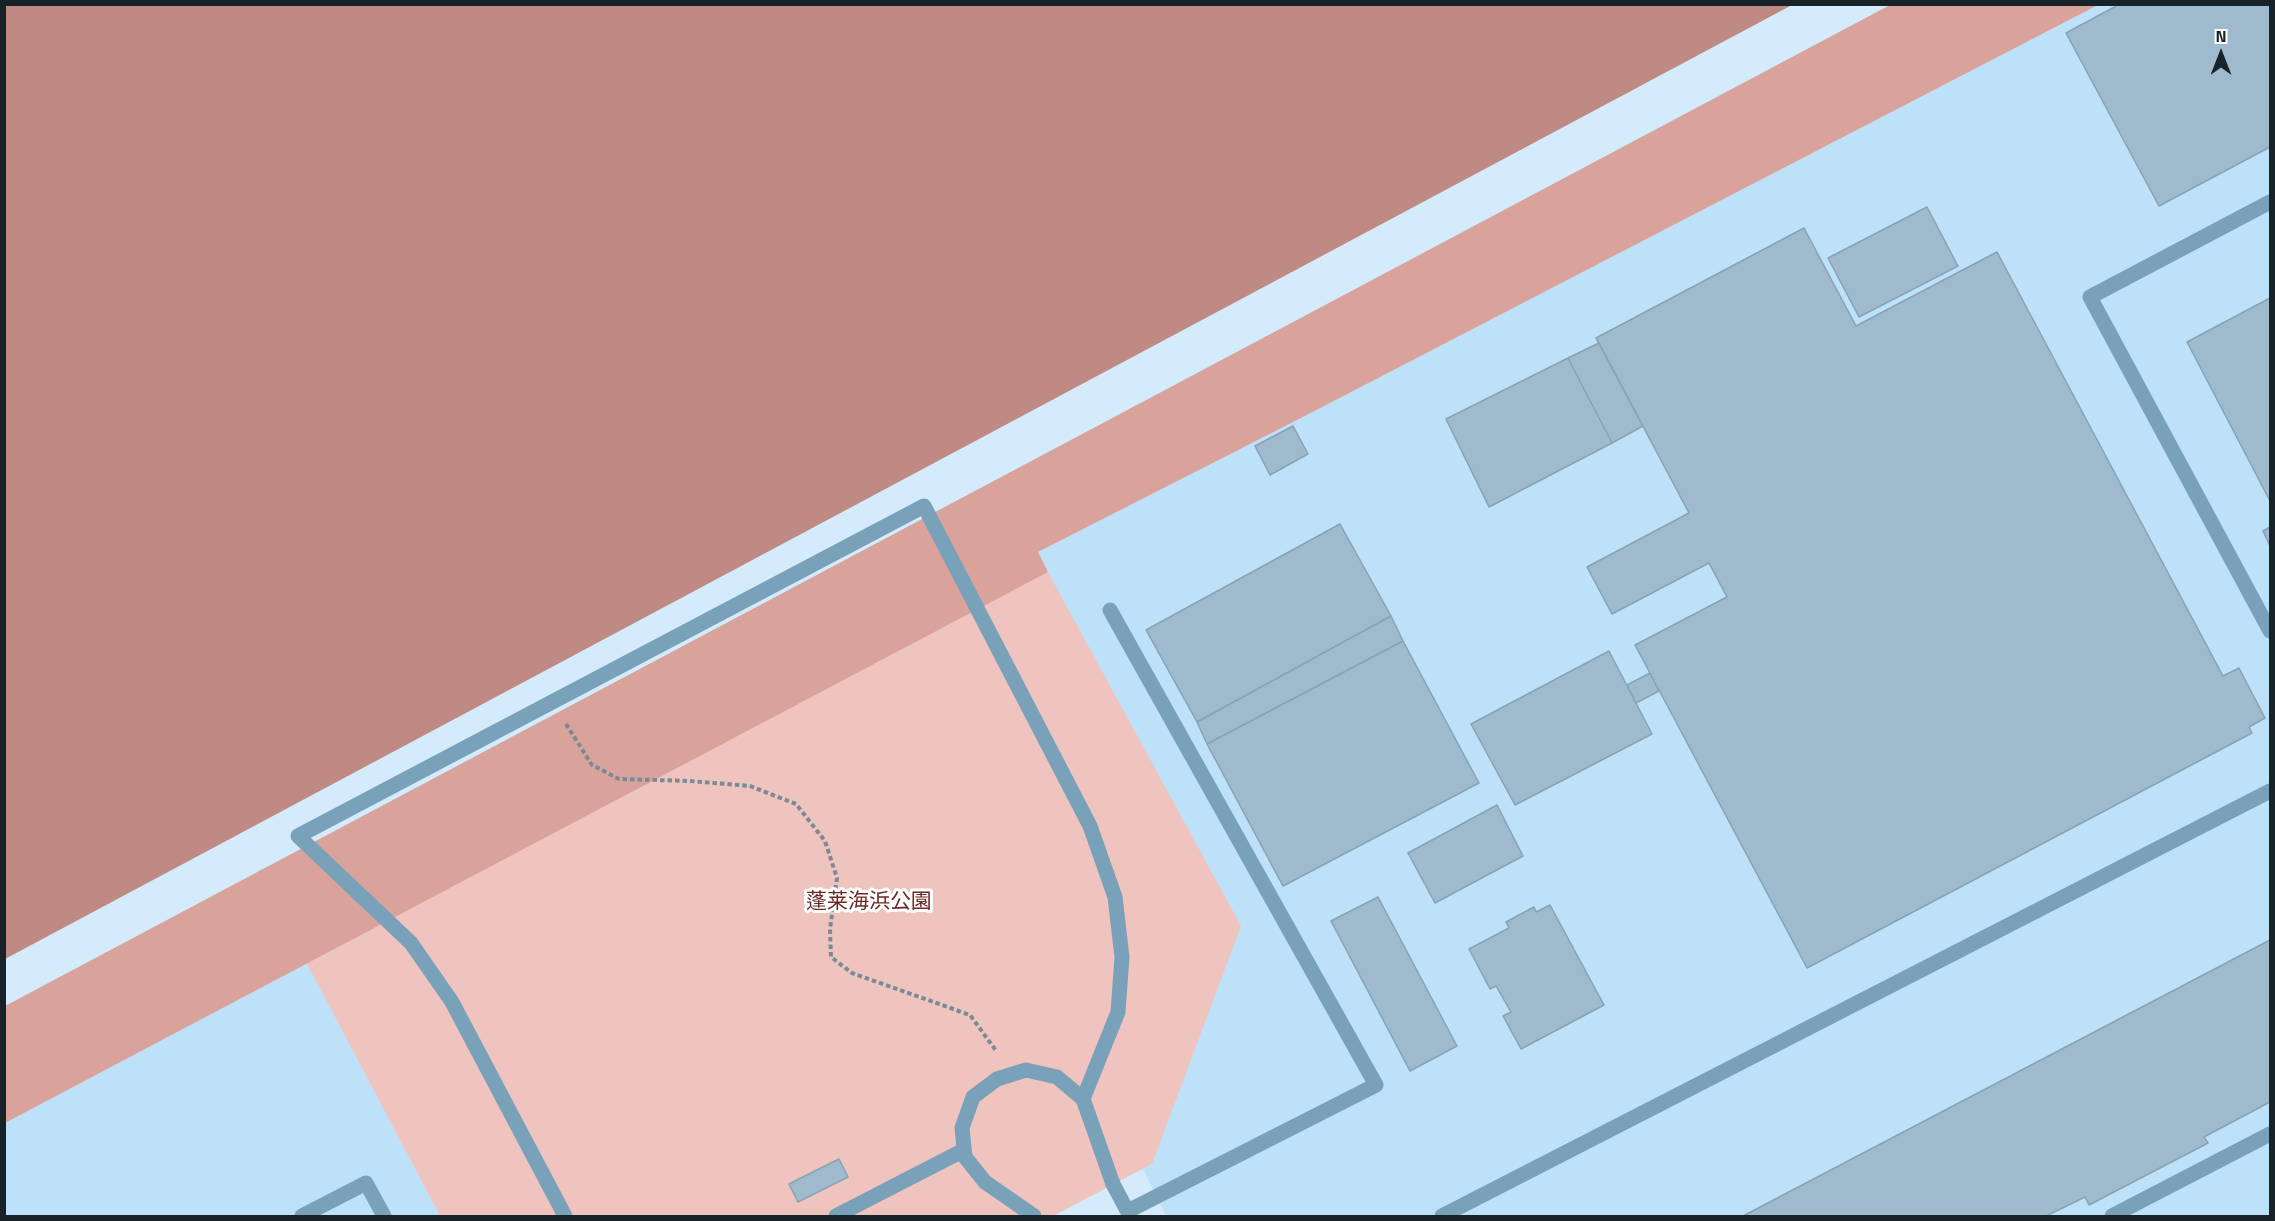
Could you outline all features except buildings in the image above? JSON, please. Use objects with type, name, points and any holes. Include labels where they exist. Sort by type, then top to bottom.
[{"type":"street","points":[[2271,202],[2090,297],[2271,631]]},
{"type":"street","points":[[565,1216],[452,1002],[411,943],[298,836],[924,506],[1090,826],[1115,897],[1122,957],[1118,1012],[1083,1099]]},
{"type":"street","points":[[1034,1216],[986,1182],[965,1157],[962,1128],[973,1096],[997,1079],[1026,1070],[1057,1077],[1083,1099],[1113,1184],[1129,1214],[1376,1085],[1110,610]]},
{"type":"street","points":[[1442,1216],[2271,791]]},
{"type":"street","points":[[2112,1216],[2271,1134]]},
{"type":"street","points":[[836,1216],[964,1150]]},
{"type":"street","points":[[302,1216],[366,1183],[384,1216]]},
{"type":"path","points":[[553,702],[592,765],[619,779],[750,786],[796,804],[825,841],[837,878],[830,929],[831,957],[852,973],[970,1015],[1013,1074]]},
{"type":"shaded area","points":[[5,4],[1792,4],[1792,5],[5,959]]},
{"type":"shaded area","points":[[1890,5],[2098,5],[1038,552],[1048,572],[5,1123],[5,1006]]},
{"type":"shaded area","points":[[2098,5],[2270,5],[2270,1216],[1166,1216],[1143,1169],[1152,1164],[1048,572],[1037,552],[1301,418]]},
{"type":"shaded area","points":[[307,963],[440,1216],[5,1216],[5,1123]]},
{"type":"green space","name":"蓬莱海浜公園","points":[[1037,552],[1241,926],[1152,1164],[1053,1216],[440,1216],[258,871]]}]
